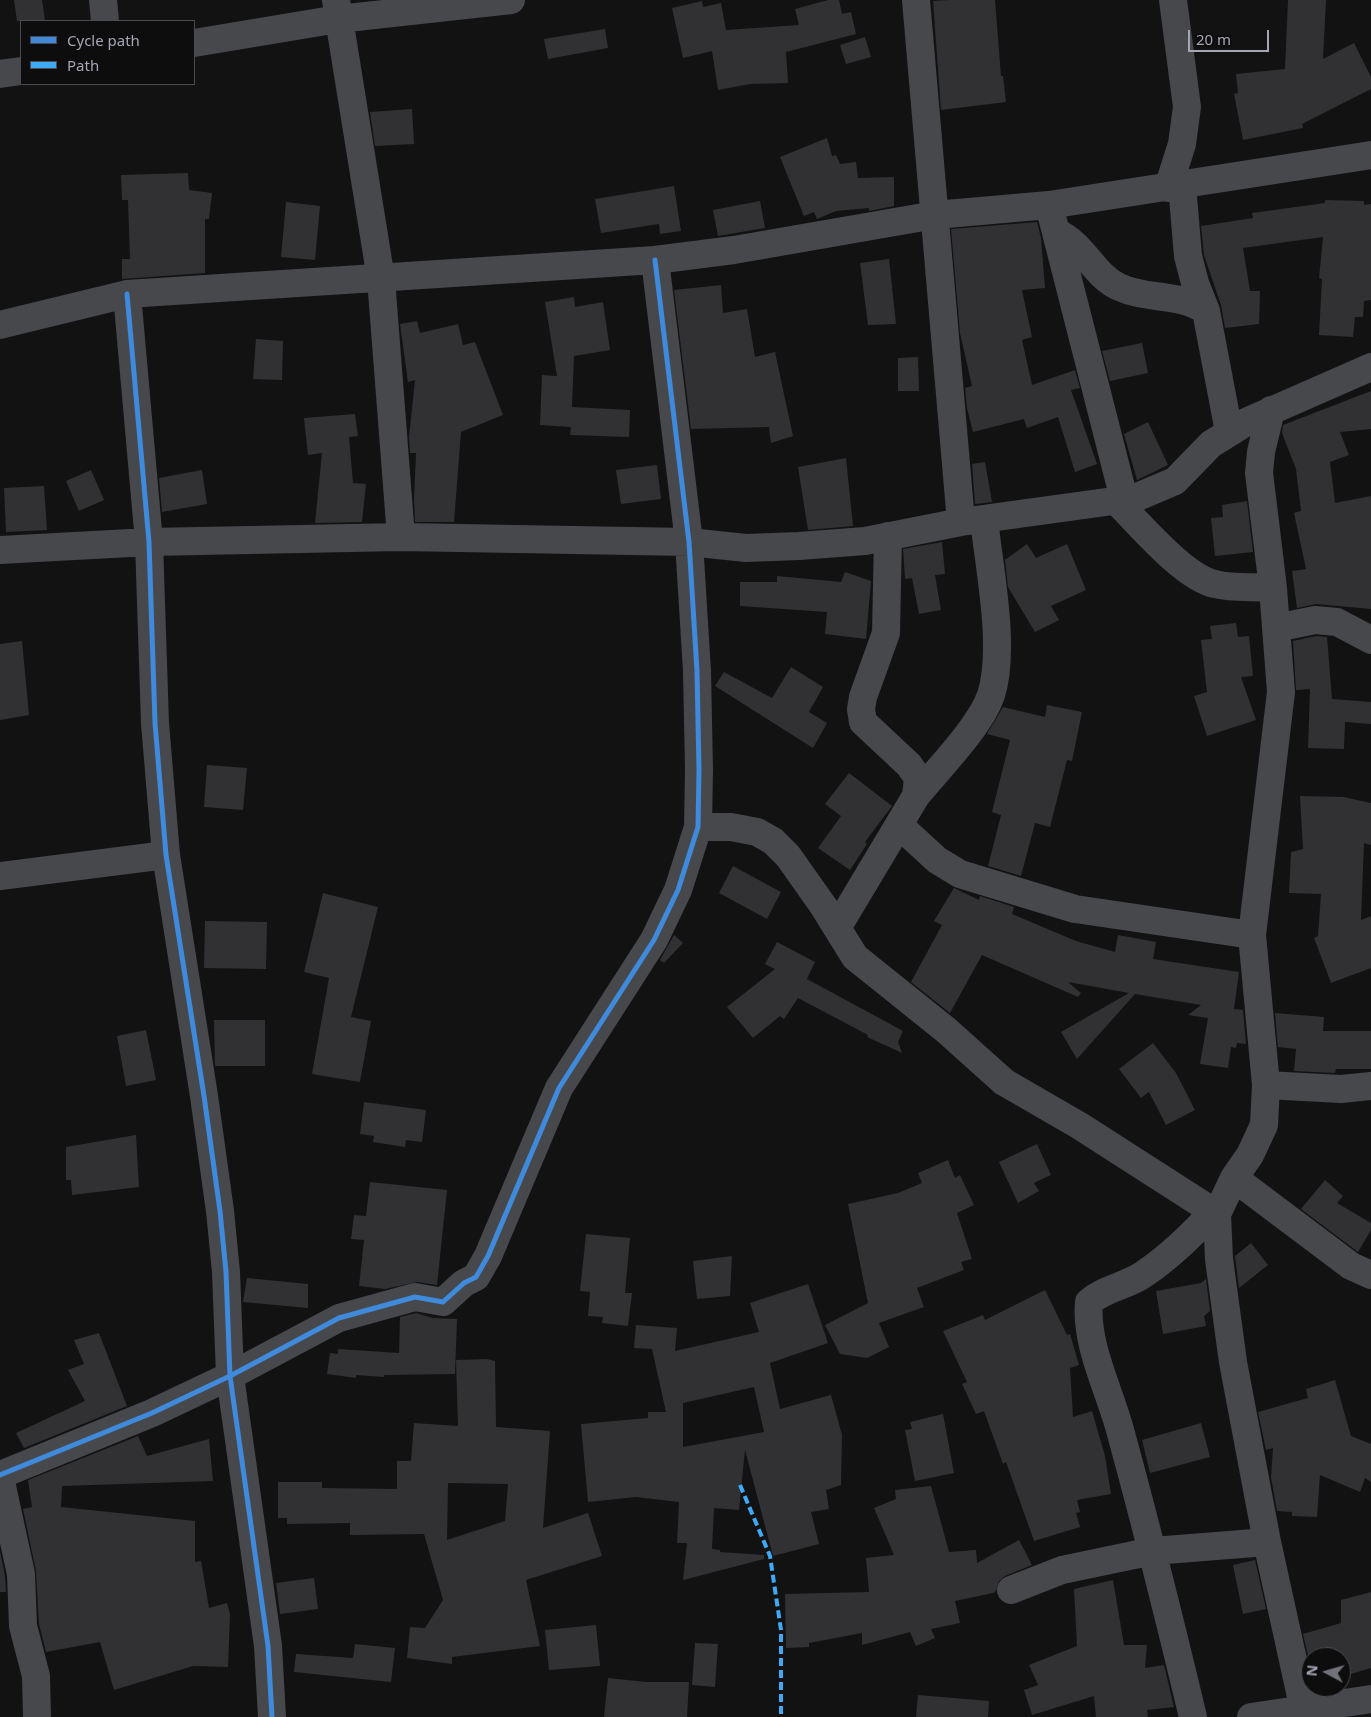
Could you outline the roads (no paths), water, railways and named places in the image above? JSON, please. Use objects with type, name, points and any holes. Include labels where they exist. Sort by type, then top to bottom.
[{"type":"street","points":[[103,0],[105,20]]},
{"type":"street","points":[[195,43],[337,10],[510,0]]},
{"type":"street","points":[[837,928],[900,826],[916,796],[979,718],[990,696],[994,677],[996,635],[972,521],[935,214],[916,0]]},
{"type":"street","points":[[1173,0],[1187,107],[1175,187],[1188,256],[1195,283],[1206,311],[1228,432]]},
{"type":"street","points":[[337,10],[381,279],[401,537]]},
{"type":"street","points":[[0,74],[20,71]]},
{"type":"street","points":[[0,324],[127,294],[655,260],[734,250],[935,214],[1049,205],[1175,187],[1371,155]]},
{"type":"street","points":[[1049,205],[1120,500],[1165,550],[1200,578],[1215,584],[1273,588]]},
{"type":"street","points":[[1056,232],[1071,239],[1098,271],[1119,287],[1133,292],[1195,303],[1206,311]]},
{"type":"street","points":[[37,1717],[36,1676],[23,1626],[21,1574],[1,1483],[230,1376],[339,1318],[415,1297],[443,1302],[464,1283],[476,1277],[488,1256],[559,1088],[654,940],[678,890],[698,827],[700,770],[698,701],[689,542],[655,260]]},
{"type":"street","points":[[127,294],[149,542],[154,723],[166,855],[220,1211],[226,1272],[230,1376],[268,1646],[272,1717]]},
{"type":"street","points":[[0,550],[149,542],[401,537],[689,542],[746,548],[865,541],[972,521],[1135,498],[1175,481],[1206,448],[1228,432],[1271,410],[1371,367]]},
{"type":"street","points":[[1193,1717],[1153,1551],[1116,1416],[1093,1342],[1088,1315],[1089,1302],[1099,1293],[1130,1282],[1144,1274],[1215,1213],[1234,1178],[1250,1155],[1264,1125],[1266,1085],[1252,935],[1281,692],[1273,588],[1259,473],[1261,452],[1271,410]]},
{"type":"street","points":[[888,536],[886,634],[863,697],[861,709],[864,722],[909,765],[918,778],[916,796]]},
{"type":"street","points":[[1276,628],[1315,620],[1337,622],[1371,640]]},
{"type":"street","points":[[698,827],[731,826],[757,832],[773,841],[788,856],[855,957],[946,1030],[1004,1082],[1080,1126],[1215,1213]]},
{"type":"street","points":[[900,826],[936,860],[970,877],[1074,909],[1252,935]]},
{"type":"street","points":[[0,876],[166,855]]},
{"type":"street","points":[[1266,1085],[1341,1089],[1371,1086]]},
{"type":"street","points":[[1234,1178],[1351,1266],[1371,1275]]},
{"type":"street","points":[[1215,1213],[1219,1259],[1233,1362],[1267,1542],[1304,1710]]},
{"type":"street","points":[[1011,1590],[1062,1570],[1153,1551],[1267,1542]]},
{"type":"street","points":[[1251,1717],[1371,1699]]}]
